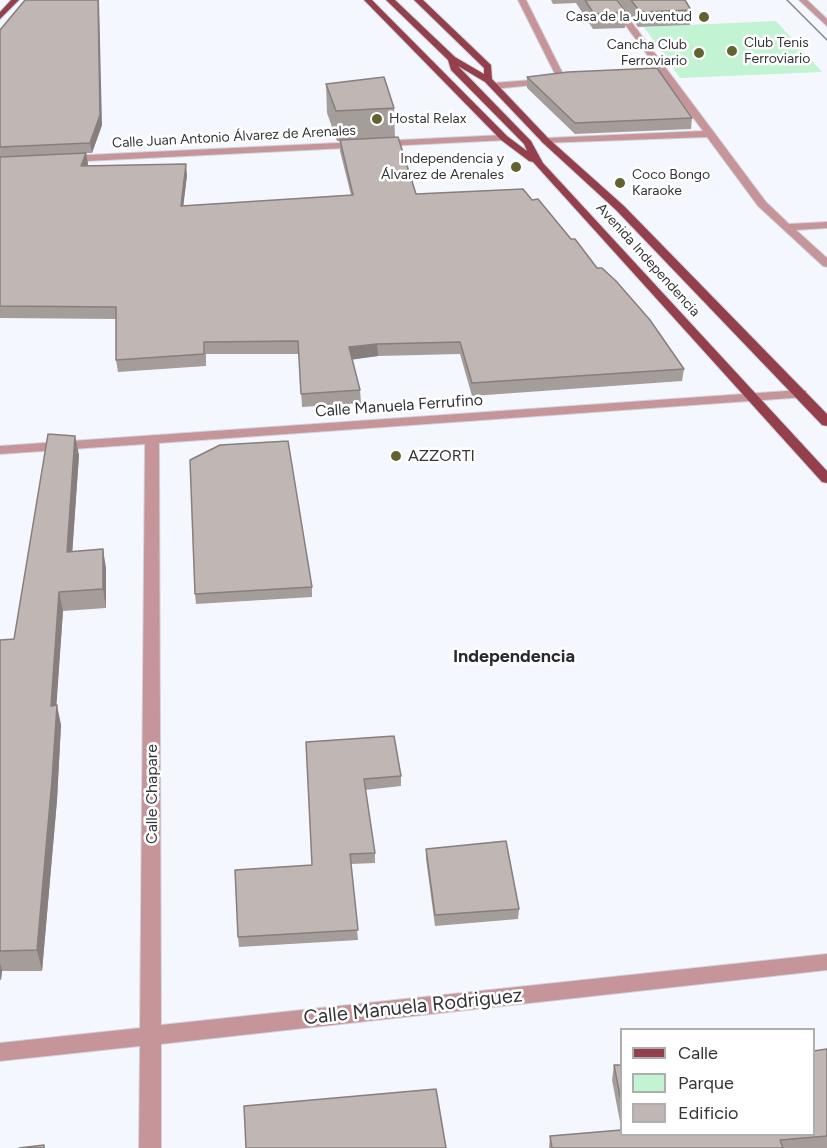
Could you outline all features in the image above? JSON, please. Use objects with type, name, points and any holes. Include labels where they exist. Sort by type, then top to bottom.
[{"type":"main road","points":[[0,17],[15,0]]},
{"type":"main road","points":[[368,0],[504,138],[539,164]]},
{"type":"main road","name":"Avenida Independencia","points":[[390,0],[452,59],[490,83],[546,141],[620,208],[827,422]]},
{"type":"main road","points":[[418,0],[488,67],[490,83]]},
{"type":"main road","name":"Avenida Independencia","points":[[452,59],[454,68],[528,143],[539,164],[827,479]]},
{"type":"street","points":[[490,83],[562,80],[522,0]]},
{"type":"street","points":[[611,0],[762,204],[827,264]]},
{"type":"street","points":[[804,0],[827,24]]},
{"type":"street","points":[[546,141],[708,134]]},
{"type":"street","name":"Calle Juan Antonio Álvarez de Arenales","points":[[58,159],[504,138]]},
{"type":"street","points":[[786,227],[827,225]]},
{"type":"street","name":"Calle Manuela Ferrufino","points":[[0,450],[801,394]]},
{"type":"street","name":"Calle Chapare","points":[[150,1148],[152,441]]},
{"type":"street","name":"Calle Manuela Rodriguez","points":[[0,1052],[827,962]]},
{"type":"green space","name":"Club Tenis Ferroviario","points":[[776,21],[822,72],[680,78],[644,27]]},
{"type":"building","points":[[25,0],[98,0],[100,115],[90,143],[0,147],[0,30]]},
{"type":"building","points":[[585,0],[617,0],[626,12],[594,14]]},
{"type":"building","points":[[631,0],[685,0],[691,10],[640,12]]},
{"type":"building","points":[[657,68],[692,118],[575,123],[527,77],[568,72]]},
{"type":"building","points":[[384,77],[394,108],[336,111],[326,84]]},
{"type":"building","points":[[398,137],[416,194],[523,189],[532,200],[538,199],[571,239],[575,239],[597,268],[602,268],[616,281],[650,320],[684,369],[472,383],[460,342],[377,344],[349,347],[360,390],[301,394],[298,341],[204,342],[204,354],[116,360],[116,307],[0,306],[0,157],[86,153],[81,166],[186,164],[181,206],[353,195],[340,140]]},
{"type":"building","points":[[48,434],[75,436],[67,552],[103,549],[103,589],[59,592],[51,706],[57,705],[37,950],[0,951],[0,640],[14,639]]},
{"type":"building","points":[[288,441],[312,587],[195,594],[190,460],[220,445]]},
{"type":"building","points":[[394,736],[401,776],[364,779],[375,853],[350,854],[358,930],[238,937],[235,870],[312,865],[306,742]]},
{"type":"building","points":[[506,841],[519,909],[435,915],[426,849]]},
{"type":"building","points":[[827,1049],[827,1136],[780,1140],[783,1148],[552,1148],[550,1136],[620,1130],[620,1136],[815,1136],[815,1051]]},
{"type":"building","points":[[614,1065],[620,1065],[620,1096]]},
{"type":"building","points":[[436,1089],[446,1148],[246,1148],[244,1106]]},
{"type":"building","points":[[44,1145],[44,1148],[19,1148]]},
{"type":"tram line","points":[[787,0],[827,40]]},
{"type":"place","name":"Casa de la Juventud","points":[[704,17]]},
{"type":"place","name":"Club Tenis Ferroviario","points":[[732,51]]},
{"type":"place","name":"Cancha Club Ferroviario","points":[[699,53]]},
{"type":"place","name":"Hostal Relax","points":[[377,119]]},
{"type":"place","name":"Independencia y Álvarez de Arenales","points":[[516,167]]},
{"type":"place","name":"Coco Bongo Karaoke","points":[[620,183]]},
{"type":"place","name":"AZZORTI","points":[[396,456]]},
{"type":"district","name":"Independencia","points":[[514,657]]}]
